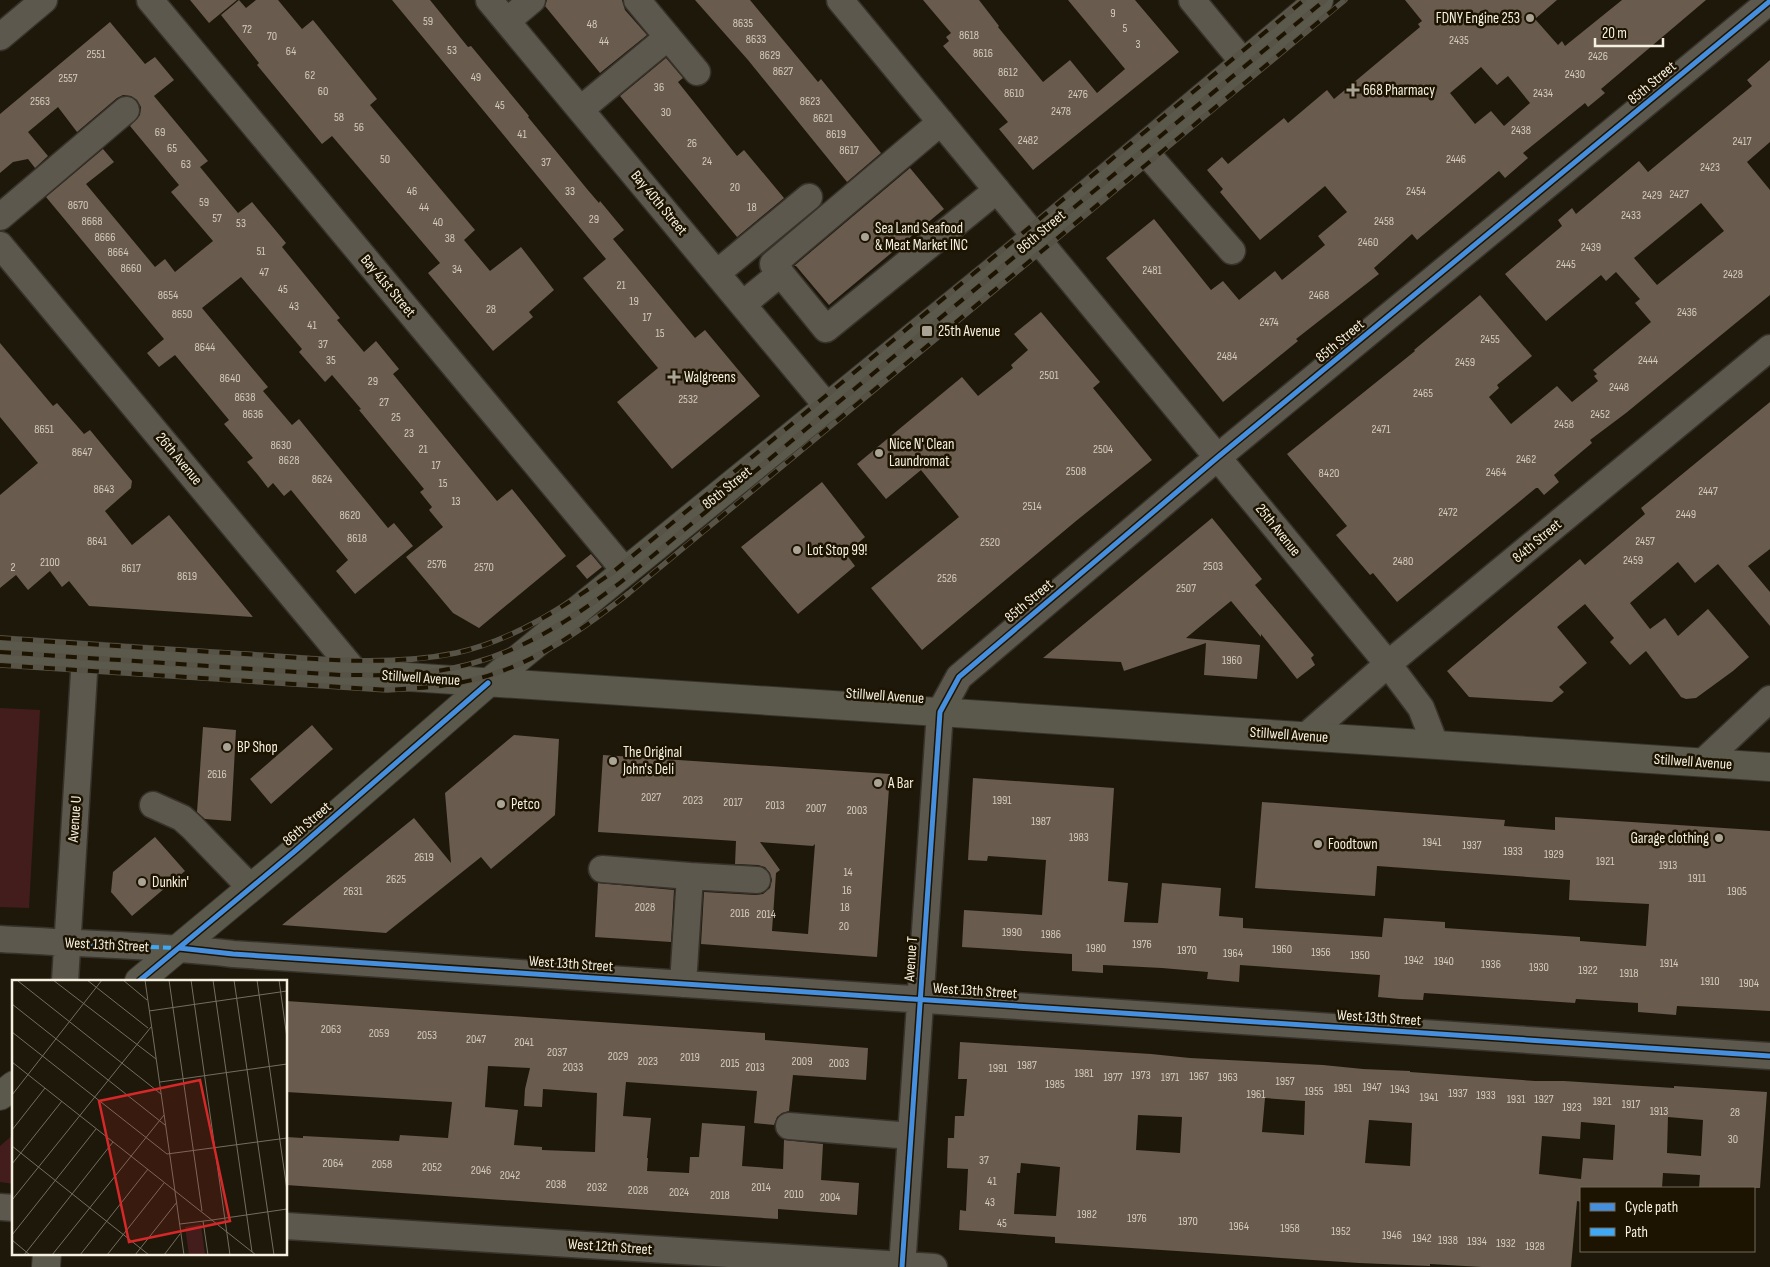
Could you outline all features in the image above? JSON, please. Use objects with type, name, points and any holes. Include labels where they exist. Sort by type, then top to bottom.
[{"type":"main road","name":"86th Street","points":[[140,980],[251,888],[488,683],[1036,237],[1319,0]]},
{"type":"main road","name":"Stillwell Avenue","points":[[0,650],[1435,744],[1770,768]]},
{"type":"main road","points":[[0,1096],[12,1087]]},
{"type":"main road","points":[[46,1267],[47,1254]]},
{"type":"street","points":[[0,37],[44,0]]},
{"type":"street","name":"Bay 41st Street","points":[[150,0],[625,571]]},
{"type":"street","name":"Bay 40th Street","points":[[489,0],[827,406]]},
{"type":"street","points":[[507,21],[532,0]]},
{"type":"street","points":[[637,0],[697,72]]},
{"type":"street","name":"25th Avenue","points":[[840,0],[1388,664],[1421,708],[1435,744]]},
{"type":"street","points":[[1192,0],[1244,63]]},
{"type":"street","name":"85th Street","points":[[940,712],[959,677],[1218,457],[1770,1]]},
{"type":"street","points":[[580,109],[668,37]]},
{"type":"street","points":[[0,217],[126,110]]},
{"type":"street","points":[[941,122],[773,264],[826,329],[997,190]]},
{"type":"street","points":[[1142,148],[1232,251]]},
{"type":"street","points":[[717,274],[809,197]]},
{"type":"street","name":"26th Avenue","points":[[0,245],[357,674]]},
{"type":"street","points":[[743,304],[780,273]]},
{"type":"street","name":"84th Street","points":[[1306,736],[1388,664],[1770,348]]},
{"type":"street","name":"Avenue U","points":[[65,980],[85,657]]},
{"type":"street","points":[[1702,762],[1770,699]]},
{"type":"street","name":"Avenue T","points":[[903,1266],[940,712]]},
{"type":"street","points":[[153,805],[182,818],[251,888]]},
{"type":"street","points":[[602,869],[757,880]]},
{"type":"street","points":[[683,984],[690,876]]},
{"type":"street","name":"West 13th Street","points":[[0,939],[67,944],[178,948],[243,955],[1770,1056]]},
{"type":"street","points":[[789,1126],[911,1136]]},
{"type":"street","name":"West 12th Street","points":[[288,1226],[934,1267]]},
{"type":"shaded area","points":[[0,708],[40,710],[29,908],[0,907]]},
{"type":"shaded area","points":[[12,1136],[12,1184],[0,1182],[0,1146]]},
{"type":"building","points":[[190,0],[237,0],[209,23]]},
{"type":"building","points":[[239,0],[246,8],[256,0],[278,0],[302,29],[313,20],[377,99],[370,105],[475,230],[464,240],[490,271],[521,247],[554,290],[529,312],[533,317],[493,351],[428,273],[440,263],[332,136],[322,144],[257,65],[259,63],[221,15]]},
{"type":"building","points":[[392,0],[430,0],[468,47],[471,46],[587,189],[599,203],[600,201],[624,230],[613,239],[695,338],[705,330],[760,396],[672,469],[617,402],[658,368],[583,278],[606,259]]},
{"type":"building","points":[[547,0],[622,0],[625,10],[647,35],[600,73],[545,6]]},
{"type":"building","points":[[695,0],[750,0],[818,82],[821,79],[881,153],[847,182],[748,60]]},
{"type":"building","points":[[923,0],[979,0],[998,27],[1043,82],[1070,60],[1097,93],[1125,69],[1068,0],[1135,0],[1179,52],[1033,170],[999,129],[1008,122],[943,46],[949,41],[946,37],[951,33]]},
{"type":"building","points":[[1405,0],[1557,0],[1535,19],[1558,45],[1562,41],[1565,46],[1622,0],[1706,0],[1601,89],[1605,93],[1588,107],[1585,103],[1523,153],[1528,158],[1505,178],[1499,171],[1417,240],[1412,234],[1374,268],[1379,274],[1296,339],[1298,341],[1223,402],[1106,258],[1154,219],[1211,290],[1223,281],[1239,300],[1275,271],[1282,280],[1325,245],[1318,236],[1347,212],[1325,186],[1260,240],[1220,192],[1223,189],[1207,170],[1222,157],[1228,164],[1284,118],[1288,123],[1327,90],[1334,99],[1420,27],[1418,24],[1422,21]],"holes":[[[1481,67],[1497,85],[1508,76],[1530,103],[1504,126],[1491,111],[1475,124],[1450,93]]]},
{"type":"building","points":[[110,22],[145,64],[155,57],[174,80],[154,96],[208,161],[200,167],[238,213],[252,202],[286,243],[282,247],[340,318],[337,320],[364,352],[376,341],[399,369],[393,374],[497,501],[512,489],[566,556],[479,628],[453,613],[406,557],[443,527],[429,510],[432,507],[420,492],[424,489],[332,375],[325,382],[299,352],[302,349],[241,277],[202,308],[268,387],[263,391],[292,425],[299,419],[388,528],[394,523],[413,546],[355,594],[336,571],[348,560],[291,490],[284,496],[273,483],[268,488],[247,462],[253,458],[224,424],[229,420],[175,355],[159,367],[147,353],[164,339],[46,197],[103,149],[114,162],[86,184],[155,267],[165,259],[175,272],[213,241],[171,192],[179,185],[130,126],[140,115],[141,107],[137,100],[131,96],[123,95],[117,98],[77,132],[58,107],[28,132],[48,156],[35,168],[28,159],[13,162],[0,173],[0,114]]},
{"type":"building","points":[[666,58],[683,78],[678,82],[737,156],[744,150],[784,198],[737,237],[620,96]]},
{"type":"building","points":[[1770,60],[1770,142],[1747,162],[1770,190],[1770,295],[1626,413],[1590,440],[1592,443],[1554,475],[1559,482],[1544,495],[1536,488],[1397,602],[1373,573],[1370,575],[1336,535],[1347,526],[1287,454],[1415,351],[1480,295],[1532,356],[1497,385],[1499,388],[1489,397],[1511,424],[1557,386],[1572,402],[1598,381],[1594,376],[1597,374],[1593,370],[1651,322],[1635,303],[1640,299],[1616,272],[1606,281],[1601,275],[1546,321],[1505,274],[1562,226],[1558,220],[1572,208],[1576,214],[1639,161],[1648,172],[1752,86],[1747,80]],"holes":[[[1701,203],[1724,231],[1657,285],[1634,258]]]},
{"type":"building","name":"Sea Land Seafood & Meat Market INC","points":[[910,168],[944,209],[829,305],[794,266]]},
{"type":"building","points":[[1041,312],[1100,382],[1093,388],[1152,460],[922,650],[871,588],[959,517],[921,470],[886,499],[857,464],[962,377],[978,396],[1013,368],[1011,365],[1028,350],[1014,334]]},
{"type":"building","points":[[0,343],[53,406],[57,403],[84,434],[90,430],[132,481],[131,488],[105,511],[132,545],[169,515],[253,617],[89,606],[69,581],[62,587],[50,571],[28,590],[16,575],[0,588],[0,495],[38,463],[0,417]]},
{"type":"building","points":[[1770,402],[1770,549],[1748,566],[1770,592],[1770,626],[1718,564],[1695,583],[1678,562],[1630,603],[1650,629],[1665,618],[1678,636],[1708,609],[1749,657],[1696,698],[1686,699],[1681,697],[1646,651],[1630,665],[1610,642],[1614,638],[1585,604],[1557,627],[1587,663],[1559,687],[1564,692],[1552,702],[1469,697],[1447,671],[1580,559],[1585,565],[1645,514],[1641,508]]},
{"type":"building","name":"Lot Stop 99!","points":[[822,482],[865,537],[846,554],[855,566],[798,614],[741,547]]},
{"type":"building","points":[[1212,518],[1262,579],[1255,585],[1314,655],[1311,658],[1315,665],[1297,679],[1261,634],[1261,637],[1231,601],[1186,638],[1260,645],[1257,679],[1204,675],[1206,643],[1124,671],[1121,662],[1043,658]]},
{"type":"building","points":[[591,554],[602,567],[587,579],[576,566]]},
{"type":"building","points":[[312,725],[333,749],[271,804],[250,779]]},
{"type":"building","points":[[203,727],[236,730],[231,821],[205,819],[197,812]]},
{"type":"building","points":[[514,735],[559,739],[555,815],[491,869],[481,857],[386,933],[282,925],[414,818],[451,863],[445,793]]},
{"type":"building","points":[[603,755],[890,774],[877,957],[701,944],[704,892],[763,894],[770,888],[772,880],[770,873],[765,867],[735,864],[736,841],[598,832]],"holes":[[[760,842],[813,846],[815,844],[808,934],[772,931],[776,873],[780,870]]]},
{"type":"building","points":[[973,778],[1114,788],[1108,881],[1128,883],[1124,922],[1158,923],[1162,883],[1221,888],[1219,916],[1243,918],[1243,928],[1382,937],[1384,918],[1445,922],[1445,928],[1580,937],[1580,941],[1646,946],[1649,904],[1569,900],[1570,880],[1377,866],[1375,896],[1255,888],[1262,802],[1505,820],[1504,826],[1555,830],[1555,817],[1770,831],[1770,1011],[1677,1006],[1676,1015],[1638,1012],[1638,1003],[1576,999],[1575,1003],[1424,993],[1423,1000],[1400,999],[1378,997],[1380,975],[1240,965],[1239,982],[1207,979],[1208,972],[1162,968],[1103,965],[1103,973],[1072,971],[1072,954],[962,947],[964,910],[1042,915],[1046,860],[988,856],[987,861],[968,860]]},
{"type":"building","name":"Dunkin'","points":[[155,837],[185,871],[132,916],[111,892],[113,872]]},
{"type":"building","points":[[598,883],[674,890],[671,942],[595,937]]},
{"type":"building","points":[[288,1001],[765,1033],[765,1040],[868,1048],[866,1080],[793,1075],[789,1111],[777,1117],[774,1125],[754,1123],[757,1091],[626,1082],[623,1116],[651,1118],[647,1171],[689,1173],[690,1157],[699,1157],[702,1123],[745,1126],[742,1166],[783,1169],[784,1140],[823,1144],[821,1180],[859,1183],[857,1215],[778,1209],[778,1219],[288,1185],[288,1137],[303,1138],[303,1136],[399,1141],[400,1135],[448,1138],[452,1102],[288,1092]],"holes":[[[488,1066],[530,1068],[525,1089],[524,1106],[542,1107],[543,1089],[597,1093],[595,1152],[542,1150],[542,1147],[514,1145],[518,1110],[485,1107]]]},
{"type":"building","points":[[960,1042],[1323,1065],[1535,1081],[1674,1088],[1674,1086],[1767,1092],[1760,1188],[1699,1187],[1700,1175],[1663,1173],[1662,1187],[1580,1187],[1580,1202],[1577,1201],[1571,1267],[1482,1267],[1359,1263],[1055,1243],[1055,1237],[959,1230],[960,1210],[966,1211],[968,1169],[947,1168],[948,1138],[954,1138],[955,1116],[964,1116],[967,1079],[958,1079]],"holes":[[[1265,1098],[1305,1101],[1304,1135],[1262,1132]],[[1138,1115],[1182,1117],[1180,1153],[1136,1150]],[[1668,1117],[1703,1120],[1701,1156],[1667,1153]],[[1369,1120],[1412,1123],[1410,1166],[1365,1163]],[[1581,1122],[1615,1125],[1613,1160],[1583,1158],[1581,1179],[1539,1174],[1542,1136],[1580,1139]],[[1021,1163],[1060,1167],[1056,1216],[1014,1214],[1017,1173],[1020,1173]]]},
{"type":"railway","points":[[0,638],[324,660],[377,661],[404,660],[456,653],[499,640],[519,631],[558,609],[613,572],[1304,0]]},
{"type":"railway","points":[[0,652],[342,675],[393,675],[423,673],[479,662],[528,642],[575,615],[621,582],[1325,0]]},
{"type":"railway","points":[[0,665],[387,690],[454,684],[487,676],[531,659],[591,622],[629,593],[1345,0]]},
{"type":"marked path","points":[[67,944],[179,948]]},
{"type":"cycle path","points":[[902,1267],[940,712],[959,677],[1218,457],[1770,1]]},
{"type":"cycle path","points":[[140,980],[295,851],[488,683]]},
{"type":"cycle path","points":[[179,948],[233,954],[1770,1056]]},
{"type":"place","name":"FDNY Engine 253","points":[[1530,18]]},
{"type":"place","name":"668 Pharmacy","points":[[1353,90]]},
{"type":"place","name":"Sea Land Seafood & Meat Market INC","points":[[865,237]]},
{"type":"place","name":"25th Avenue","points":[[927,331]]},
{"type":"place","name":"Walgreens","points":[[674,377]]},
{"type":"place","name":"Nice N' Clean Laundromat","points":[[879,453]]},
{"type":"place","name":"Lot Stop 99!","points":[[797,550]]},
{"type":"place","name":"BP Shop","points":[[227,747]]},
{"type":"place","name":"The Original John's Deli","points":[[613,761]]},
{"type":"place","name":"A Bar","points":[[878,783]]},
{"type":"place","name":"Petco","points":[[501,804]]},
{"type":"place","name":"Garage clothing","points":[[1719,838]]},
{"type":"place","name":"Foodtown","points":[[1318,844]]},
{"type":"place","name":"Dunkin'","points":[[142,882]]}]
